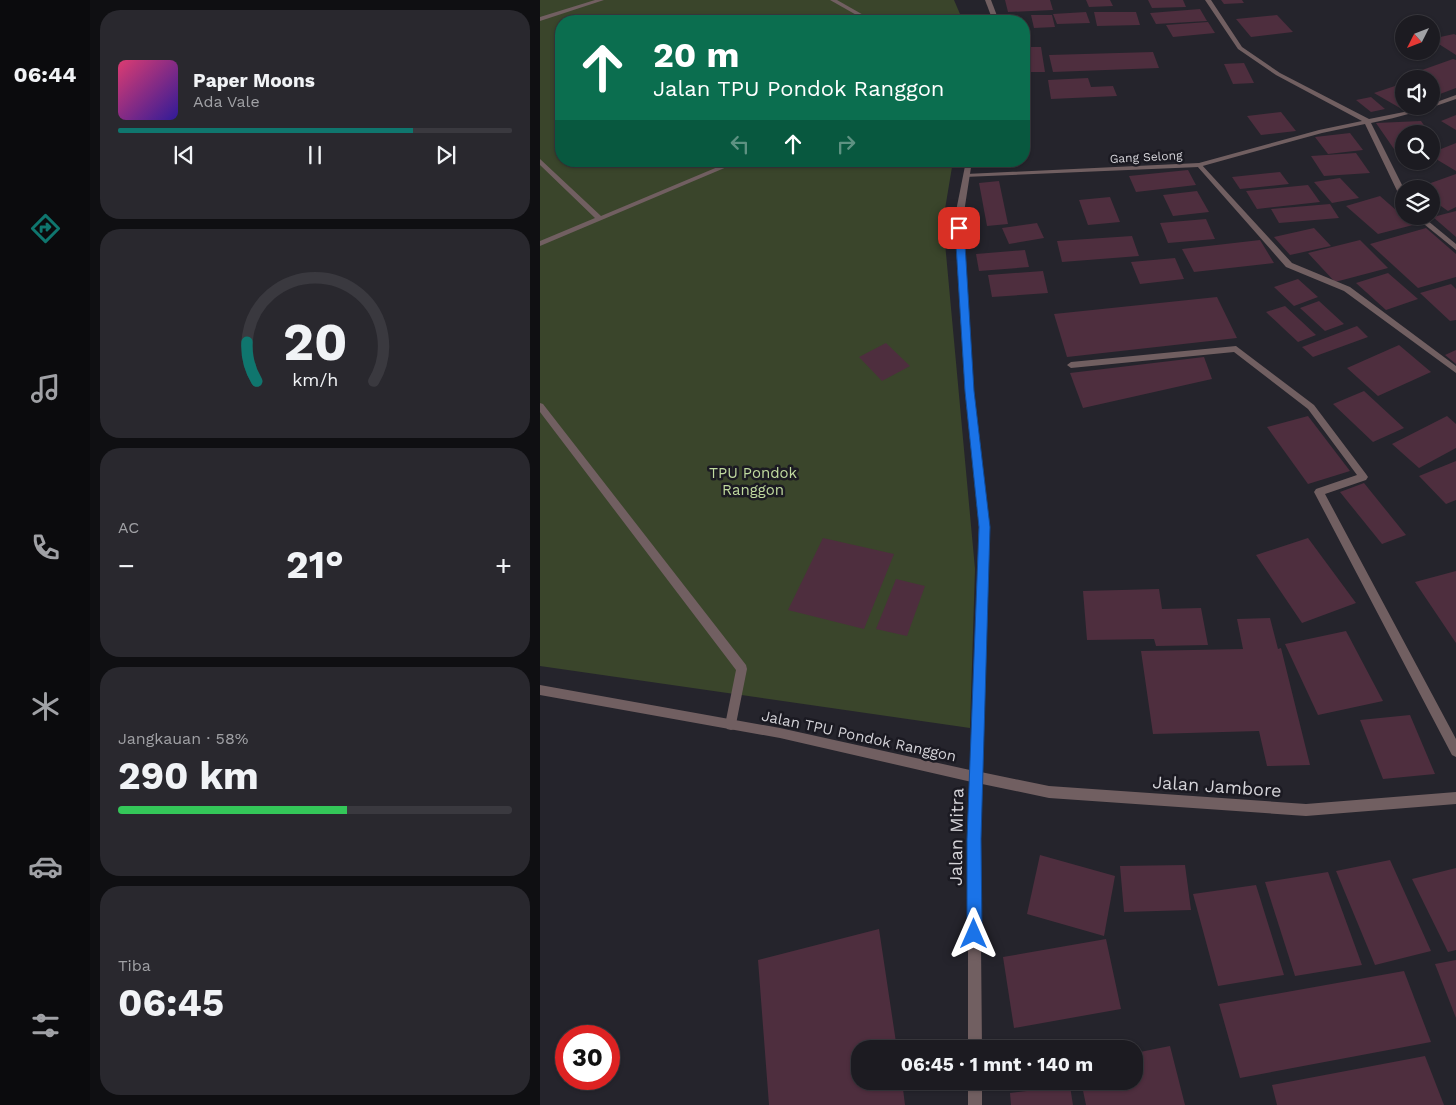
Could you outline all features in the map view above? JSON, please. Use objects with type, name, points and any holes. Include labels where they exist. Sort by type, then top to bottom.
[{"type":"street","points":[[540,19],[601,0]]},
{"type":"street","points":[[833,0],[860,15]]},
{"type":"street","points":[[988,0],[994,15]]},
{"type":"street","points":[[1208,0],[1240,48],[1278,74],[1367,121],[1395,180]]},
{"type":"street","name":"Gang Selong","points":[[1440,103],[1456,97]]},
{"type":"street","name":"Gang Selong","points":[[966,176],[1199,165],[1322,131],[1395,114]]},
{"type":"street","points":[[540,160],[600,219]]},
{"type":"street","points":[[1199,165],[1289,265],[1346,289],[1456,370]]},
{"type":"street","points":[[540,244],[724,167]]},
{"type":"street","name":"Jalan TPU Pondok Ranggon","points":[[540,690],[780,734],[976,777],[984,527],[970,391],[959,228],[968,167]]},
{"type":"street","points":[[1429,225],[1456,248]]},
{"type":"street","points":[[1071,365],[1236,349],[1311,407],[1363,477],[1319,492],[1456,750]]},
{"type":"street","points":[[540,406],[742,669],[731,725]]},
{"type":"street","name":"Jalan Jambore","points":[[976,777],[1049,792],[1306,810],[1456,798]]},
{"type":"street","name":"Jalan Mitra","points":[[975,1040],[974,839],[976,777]]},
{"type":"street","points":[[975,1090],[975,1105]]},
{"type":"green space","name":"TPU Pondok Ranggon","points":[[540,0],[954,0],[960,15],[555,15],[555,167],[952,167],[943,221],[975,569],[970,728],[540,666]]},
{"type":"building","points":[[1005,0],[1050,0],[1053,10],[1008,12]]},
{"type":"building","points":[[1086,0],[1110,0],[1113,6],[1089,7]]},
{"type":"building","points":[[1148,0],[1183,0],[1186,7],[1152,8]]},
{"type":"building","points":[[1221,0],[1242,0],[1244,3],[1224,4]]},
{"type":"building","points":[[1200,9],[1207,21],[1156,24],[1150,13]]},
{"type":"building","points":[[1086,12],[1090,23],[1057,24],[1053,14]]},
{"type":"building","points":[[1094,12],[1136,12],[1140,25],[1097,26]]},
{"type":"building","points":[[1031,15],[1052,15],[1055,27],[1034,28]]},
{"type":"building","points":[[1277,15],[1293,32],[1251,37],[1236,19]]},
{"type":"building","points":[[1208,22],[1215,33],[1173,37],[1166,25]]},
{"type":"building","points":[[1456,35],[1456,55],[1440,45],[1440,37]]},
{"type":"building","points":[[1030,47],[1041,47],[1045,72],[1030,72]]},
{"type":"building","points":[[1153,52],[1159,68],[1053,72],[1049,55]]},
{"type":"building","points":[[1453,59],[1456,60],[1456,88],[1440,94],[1440,70],[1422,70]]},
{"type":"building","points":[[1244,63],[1254,83],[1233,84],[1224,64]]},
{"type":"building","points":[[1088,78],[1091,87],[1113,86],[1117,96],[1051,99],[1048,80]]},
{"type":"building","points":[[1395,86],[1395,105],[1374,93]]},
{"type":"building","points":[[1371,97],[1385,109],[1371,112],[1356,100]]},
{"type":"building","points":[[1281,112],[1296,131],[1261,135],[1247,116]]},
{"type":"building","points":[[1456,115],[1456,130],[1441,121]]},
{"type":"building","points":[[1421,121],[1424,125],[1395,125],[1394,149],[1376,123]]},
{"type":"building","points":[[1350,133],[1363,150],[1328,154],[1315,137]]},
{"type":"building","points":[[1456,143],[1456,171],[1440,161],[1440,149]]},
{"type":"building","points":[[1356,153],[1370,173],[1324,176],[1311,156]]},
{"type":"building","points":[[1188,170],[1196,185],[1136,192],[1129,176]]},
{"type":"building","points":[[1280,172],[1289,184],[1240,189],[1232,177]]},
{"type":"building","points":[[1456,174],[1456,207],[1448,211],[1440,205],[1439,180]]},
{"type":"building","points":[[1340,178],[1359,198],[1332,203],[1314,182]]},
{"type":"building","points":[[999,181],[1008,224],[987,226],[979,183]]},
{"type":"building","points":[[1308,185],[1320,202],[1257,209],[1246,191]]},
{"type":"building","points":[[1197,191],[1209,212],[1173,216],[1163,195]]},
{"type":"building","points":[[1380,196],[1395,209],[1395,225],[1413,225],[1378,234],[1346,206]]},
{"type":"building","points":[[1110,197],[1120,222],[1088,225],[1079,200]]},
{"type":"building","points":[[1330,204],[1339,218],[1279,223],[1271,209]]},
{"type":"building","points":[[1456,211],[1456,237],[1440,223],[1440,215]]},
{"type":"building","points":[[1206,219],[1215,239],[1168,243],[1160,223]]},
{"type":"building","points":[[1037,223],[1044,238],[1009,244],[1002,228]]},
{"type":"building","points":[[1314,228],[1331,246],[1290,255],[1274,237]]},
{"type":"building","points":[[1426,228],[1456,254],[1456,277],[1418,288],[1370,244]]},
{"type":"building","points":[[1132,236],[1139,256],[1062,262],[1057,241]]},
{"type":"building","points":[[1260,240],[1274,263],[1194,272],[1182,249]]},
{"type":"building","points":[[1360,240],[1388,268],[1335,282],[1308,253]]},
{"type":"building","points":[[1025,250],[1029,267],[979,271],[976,254]]},
{"type":"building","points":[[1175,258],[1184,279],[1140,284],[1131,262]]},
{"type":"building","points":[[1043,271],[1048,293],[992,297],[988,275]]},
{"type":"building","points":[[1388,273],[1418,299],[1386,310],[1356,283]]},
{"type":"building","points":[[1298,279],[1318,297],[1294,306],[1274,287]]},
{"type":"building","points":[[1451,284],[1456,289],[1456,320],[1450,321],[1420,293]]},
{"type":"building","points":[[1217,297],[1237,338],[1067,357],[1054,314]]},
{"type":"building","points":[[1319,301],[1344,324],[1325,331],[1300,308]]},
{"type":"building","points":[[1285,306],[1316,335],[1298,342],[1266,312]]},
{"type":"building","points":[[1357,326],[1368,337],[1313,357],[1302,347]]},
{"type":"building","points":[[886,343],[910,366],[882,381],[859,357]]},
{"type":"building","points":[[1399,345],[1431,372],[1378,396],[1347,368]]},
{"type":"building","points":[[1456,350],[1456,364],[1445,355]]},
{"type":"building","points":[[1204,357],[1212,379],[1083,408],[1070,373]]},
{"type":"building","points":[[1364,391],[1404,428],[1373,442],[1333,404]]},
{"type":"building","points":[[1308,416],[1350,471],[1308,484],[1267,427]]},
{"type":"building","points":[[1447,416],[1456,424],[1456,448],[1419,468],[1392,444]]},
{"type":"building","points":[[1456,461],[1456,500],[1446,504],[1419,476]]},
{"type":"building","points":[[1364,483],[1406,535],[1382,544],[1340,492]]},
{"type":"building","points":[[823,538],[894,554],[864,629],[788,610]]},
{"type":"building","points":[[1308,538],[1356,603],[1302,623],[1256,555]]},
{"type":"building","points":[[1456,571],[1456,643],[1415,582]]},
{"type":"building","points":[[896,579],[925,586],[907,636],[876,629]]},
{"type":"building","points":[[1159,589],[1162,609],[1201,608],[1208,645],[1156,646],[1154,639],[1087,640],[1083,591]]},
{"type":"building","points":[[1270,618],[1278,649],[1281,648],[1310,765],[1267,766],[1259,731],[1153,734],[1141,651],[1243,649],[1237,619]]},
{"type":"building","points":[[1346,631],[1383,701],[1318,715],[1285,644]]},
{"type":"building","points":[[1410,715],[1435,774],[1383,779],[1360,720]]},
{"type":"building","points":[[1040,855],[1115,876],[1104,936],[1027,914]]},
{"type":"building","points":[[1390,860],[1431,951],[1375,965],[1336,871]]},
{"type":"building","points":[[1185,865],[1191,910],[1124,912],[1120,866]]},
{"type":"building","points":[[1456,868],[1456,950],[1448,952],[1412,879]]},
{"type":"building","points":[[1328,872],[1362,965],[1295,976],[1265,882]]},
{"type":"building","points":[[1256,885],[1284,975],[1218,986],[1193,894]]},
{"type":"building","points":[[879,929],[896,1040],[851,1040],[851,1090],[903,1090],[905,1105],[769,1105],[758,960]]},
{"type":"building","points":[[1106,939],[1121,1009],[1014,1028],[1003,957]]},
{"type":"building","points":[[1456,960],[1456,1018],[1435,964]]},
{"type":"building","points":[[1404,971],[1431,1042],[1240,1078],[1219,1004]]},
{"type":"building","points":[[1170,1046],[1185,1105],[1086,1105],[1083,1090],[1143,1090],[1143,1051]]},
{"type":"building","points":[[1425,1056],[1444,1105],[1277,1105],[1272,1085]]},
{"type":"building","points":[[1036,1090],[1071,1090],[1073,1105],[1011,1105],[1010,1093]]},
{"type":"route","points":[[959,228],[970,391],[984,527],[974,839],[974,934]]}]
